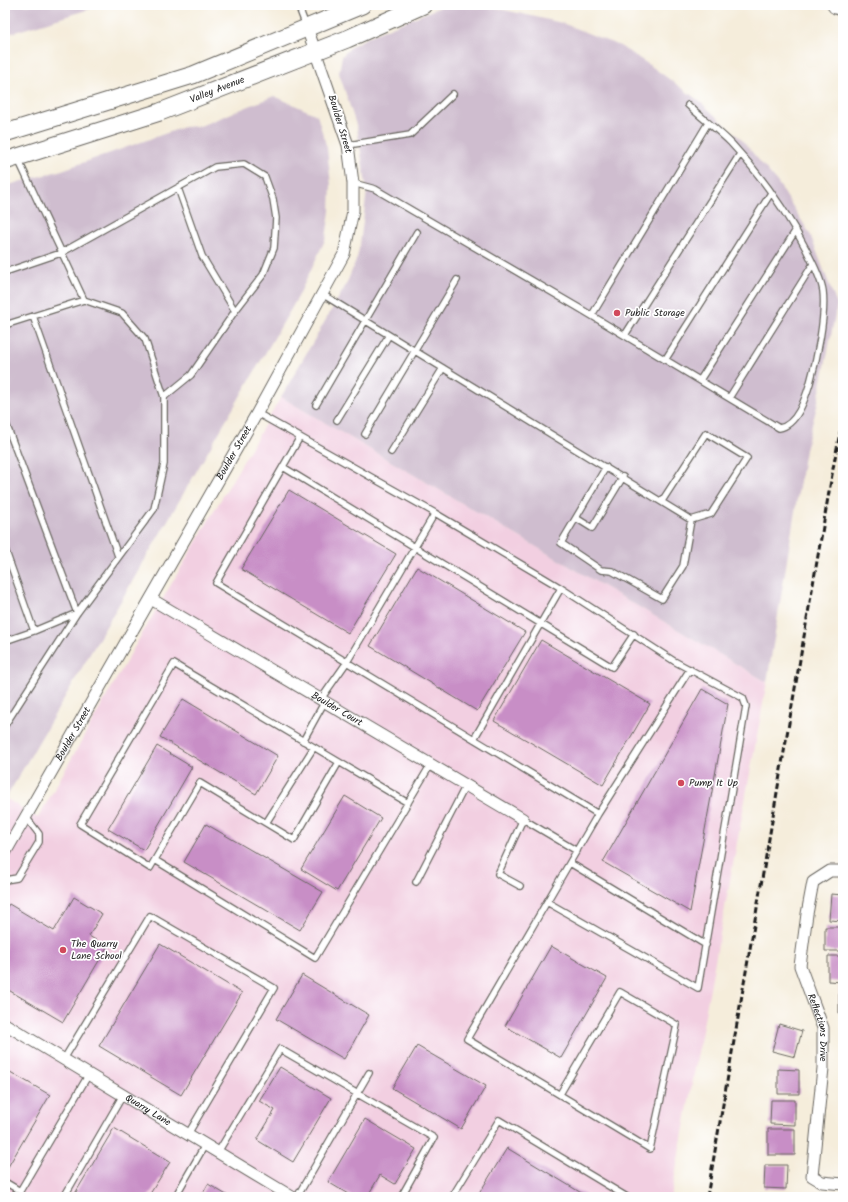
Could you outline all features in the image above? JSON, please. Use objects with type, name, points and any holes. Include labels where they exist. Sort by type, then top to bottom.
[{"type":"main road","points":[[11,159],[6,133],[193,75],[362,5]]},
{"type":"main road","name":"Valley Avenue","points":[[11,159],[160,112],[315,51],[424,5]]},
{"type":"main road","points":[[836,5],[843,7]]},
{"type":"street","name":"Boulder Street","points":[[5,853],[257,413],[344,254],[353,211],[353,183],[348,145],[307,28]]},
{"type":"street","name":"Boulder Court","points":[[151,599],[523,819]]},
{"type":"street","name":"Reflections Drive","points":[[843,871],[830,871],[813,882],[806,914],[800,966],[823,1028],[823,1068],[812,1176],[822,1182],[843,1184]]},
{"type":"street","name":"Quarry Lane","points":[[5,1024],[291,1197]]},
{"type":"lane","points":[[298,5],[307,28]]},
{"type":"lane","points":[[348,145],[410,135],[453,94]]},
{"type":"lane","points":[[353,183],[375,189],[592,315],[779,428],[787,427],[794,420],[807,394],[813,372],[824,307],[822,289],[813,264],[796,230],[771,193],[740,154],[688,105]]},
{"type":"lane","points":[[592,315],[708,123]]},
{"type":"lane","points":[[625,335],[740,154]]},
{"type":"lane","points":[[11,159],[84,300]]},
{"type":"lane","points":[[5,272],[61,253],[215,167],[244,164],[265,177],[272,198],[276,218],[274,248],[263,275],[191,374],[164,397]]},
{"type":"lane","points":[[178,188],[202,256],[235,312]]},
{"type":"lane","points":[[665,360],[771,193]]},
{"type":"lane","points":[[700,380],[796,230]]},
{"type":"lane","points":[[316,404],[366,322],[417,232]]},
{"type":"lane","points":[[729,398],[813,264]]},
{"type":"lane","points":[[365,434],[457,280]]},
{"type":"lane","points":[[322,294],[691,520],[711,514],[747,458],[706,433],[662,501]]},
{"type":"lane","points":[[5,325],[84,300],[122,313],[145,339],[164,397],[164,464],[154,509],[77,613],[5,725]]},
{"type":"lane","points":[[33,316],[118,556]]},
{"type":"lane","points":[[337,420],[389,335]]},
{"type":"lane","points":[[391,452],[443,368]]},
{"type":"lane","points":[[257,413],[435,513],[561,588],[690,669],[742,698],[746,706],[698,988],[547,902]]},
{"type":"lane","points":[[5,421],[77,613]]},
{"type":"lane","points":[[300,437],[216,583],[598,814]]},
{"type":"lane","points":[[283,467],[612,667],[634,634]]},
{"type":"lane","points":[[606,467],[561,542],[600,570],[612,570],[662,599],[682,566],[691,520]]},
{"type":"lane","points":[[576,518],[592,528],[623,477]]},
{"type":"lane","points":[[303,741],[323,700],[435,513]]},
{"type":"lane","points":[[5,549],[34,631]]},
{"type":"lane","points":[[474,739],[561,588]]},
{"type":"lane","points":[[5,641],[77,613]]},
{"type":"lane","points":[[339,762],[294,840],[200,783],[150,868],[80,824],[174,664],[303,741],[314,747],[408,803]]},
{"type":"lane","points":[[560,1094],[620,992],[677,1025],[650,1149],[467,1039],[598,814],[690,669]]},
{"type":"lane","points":[[266,823],[314,747]]},
{"type":"lane","points":[[154,860],[315,958],[431,764]]},
{"type":"lane","points":[[416,882],[466,785]]},
{"type":"lane","points":[[843,811],[843,823]]},
{"type":"lane","points":[[5,880],[18,878],[39,842],[39,834],[26,817]]},
{"type":"lane","points":[[520,886],[498,874],[523,819],[577,851]]},
{"type":"lane","points":[[570,863],[706,945]]},
{"type":"lane","points":[[64,1059],[150,916],[274,988],[188,1134]]},
{"type":"lane","points":[[218,1152],[280,1049],[434,1138],[400,1197]]},
{"type":"lane","points":[[297,1197],[369,1073]]},
{"type":"lane","points":[[5,1182],[20,1191],[89,1074]]},
{"type":"lane","points":[[64,1197],[123,1095]]},
{"type":"lane","points":[[452,1197],[499,1120],[627,1197]]},
{"type":"lane","points":[[175,1197],[206,1145]]},
{"type":"shaded area","points":[[5,5],[103,5],[5,35]]},
{"type":"shaded area","points":[[445,5],[472,5],[472,7],[496,8],[562,23],[620,46],[651,66],[698,100],[741,139],[778,183],[810,234],[837,305],[817,406],[805,450],[767,682],[281,397],[346,285],[357,258],[360,244],[367,191],[357,128],[339,73],[342,56],[352,46],[370,36]]},
{"type":"shaded area","points":[[274,96],[317,115],[327,148],[331,185],[330,211],[326,238],[298,297],[6,798],[5,186],[62,170],[184,127],[200,126]]},
{"type":"shaded area","points":[[281,397],[767,682],[671,1197],[5,1197],[5,798],[38,818],[135,646]]},
{"type":"building","points":[[289,490],[396,554],[348,633],[241,569]]},
{"type":"building","points":[[417,567],[525,632],[477,711],[370,646]]},
{"type":"building","points":[[541,640],[650,704],[603,785],[494,721]]},
{"type":"building","name":"Pump It Up","points":[[702,689],[728,704],[690,912],[603,862]]},
{"type":"building","points":[[183,699],[278,756],[256,794],[160,737]]},
{"type":"building","points":[[157,746],[192,767],[144,850],[108,829]]},
{"type":"building","points":[[345,796],[381,818],[337,891],[301,869]]},
{"type":"building","points":[[206,824],[323,892],[300,930],[184,862]]},
{"type":"building","points":[[831,894],[843,895],[843,921],[829,920]]},
{"type":"building","points":[[74,897],[102,914],[89,936],[107,947],[63,1022],[5,988],[5,910],[9,904],[54,931]]},
{"type":"building","points":[[825,927],[843,927],[843,951],[825,951]]},
{"type":"building","points":[[160,944],[242,993],[181,1095],[99,1046]]},
{"type":"building","points":[[551,946],[607,978],[561,1058],[505,1026]]},
{"type":"building","points":[[828,956],[843,956],[843,982],[828,981]]},
{"type":"building","points":[[302,975],[369,1015],[344,1059],[276,1019]]},
{"type":"building","points":[[839,986],[843,986],[843,1013],[839,1013]]},
{"type":"building","points":[[779,1024],[802,1031],[795,1057],[772,1051]]},
{"type":"building","points":[[417,1046],[486,1086],[461,1129],[392,1088]]},
{"type":"building","points":[[280,1067],[331,1098],[293,1162],[257,1140],[275,1110],[259,1101]]},
{"type":"building","points":[[5,1069],[50,1095],[5,1172]]},
{"type":"building","points":[[778,1069],[799,1070],[799,1094],[778,1094]]},
{"type":"building","points":[[771,1100],[795,1100],[795,1125],[770,1124]]},
{"type":"building","points":[[365,1119],[416,1149],[395,1184],[380,1175],[367,1197],[353,1197],[328,1182]]},
{"type":"building","points":[[114,1128],[170,1162],[148,1197],[73,1197]]},
{"type":"building","points":[[768,1129],[795,1129],[795,1155],[768,1155]]},
{"type":"building","points":[[507,1148],[588,1197],[477,1197]]},
{"type":"building","points":[[765,1165],[787,1165],[786,1189],[764,1188]]},
{"type":"building","points":[[208,1184],[230,1197],[201,1197]]},
{"type":"railway","points":[[707,1197],[843,418]]},
{"type":"place","name":"Public Storage","points":[[617,313]]},
{"type":"place","name":"Pump It Up","points":[[681,783]]},
{"type":"place","name":"The Quarry Lane School","points":[[63,950]]}]
